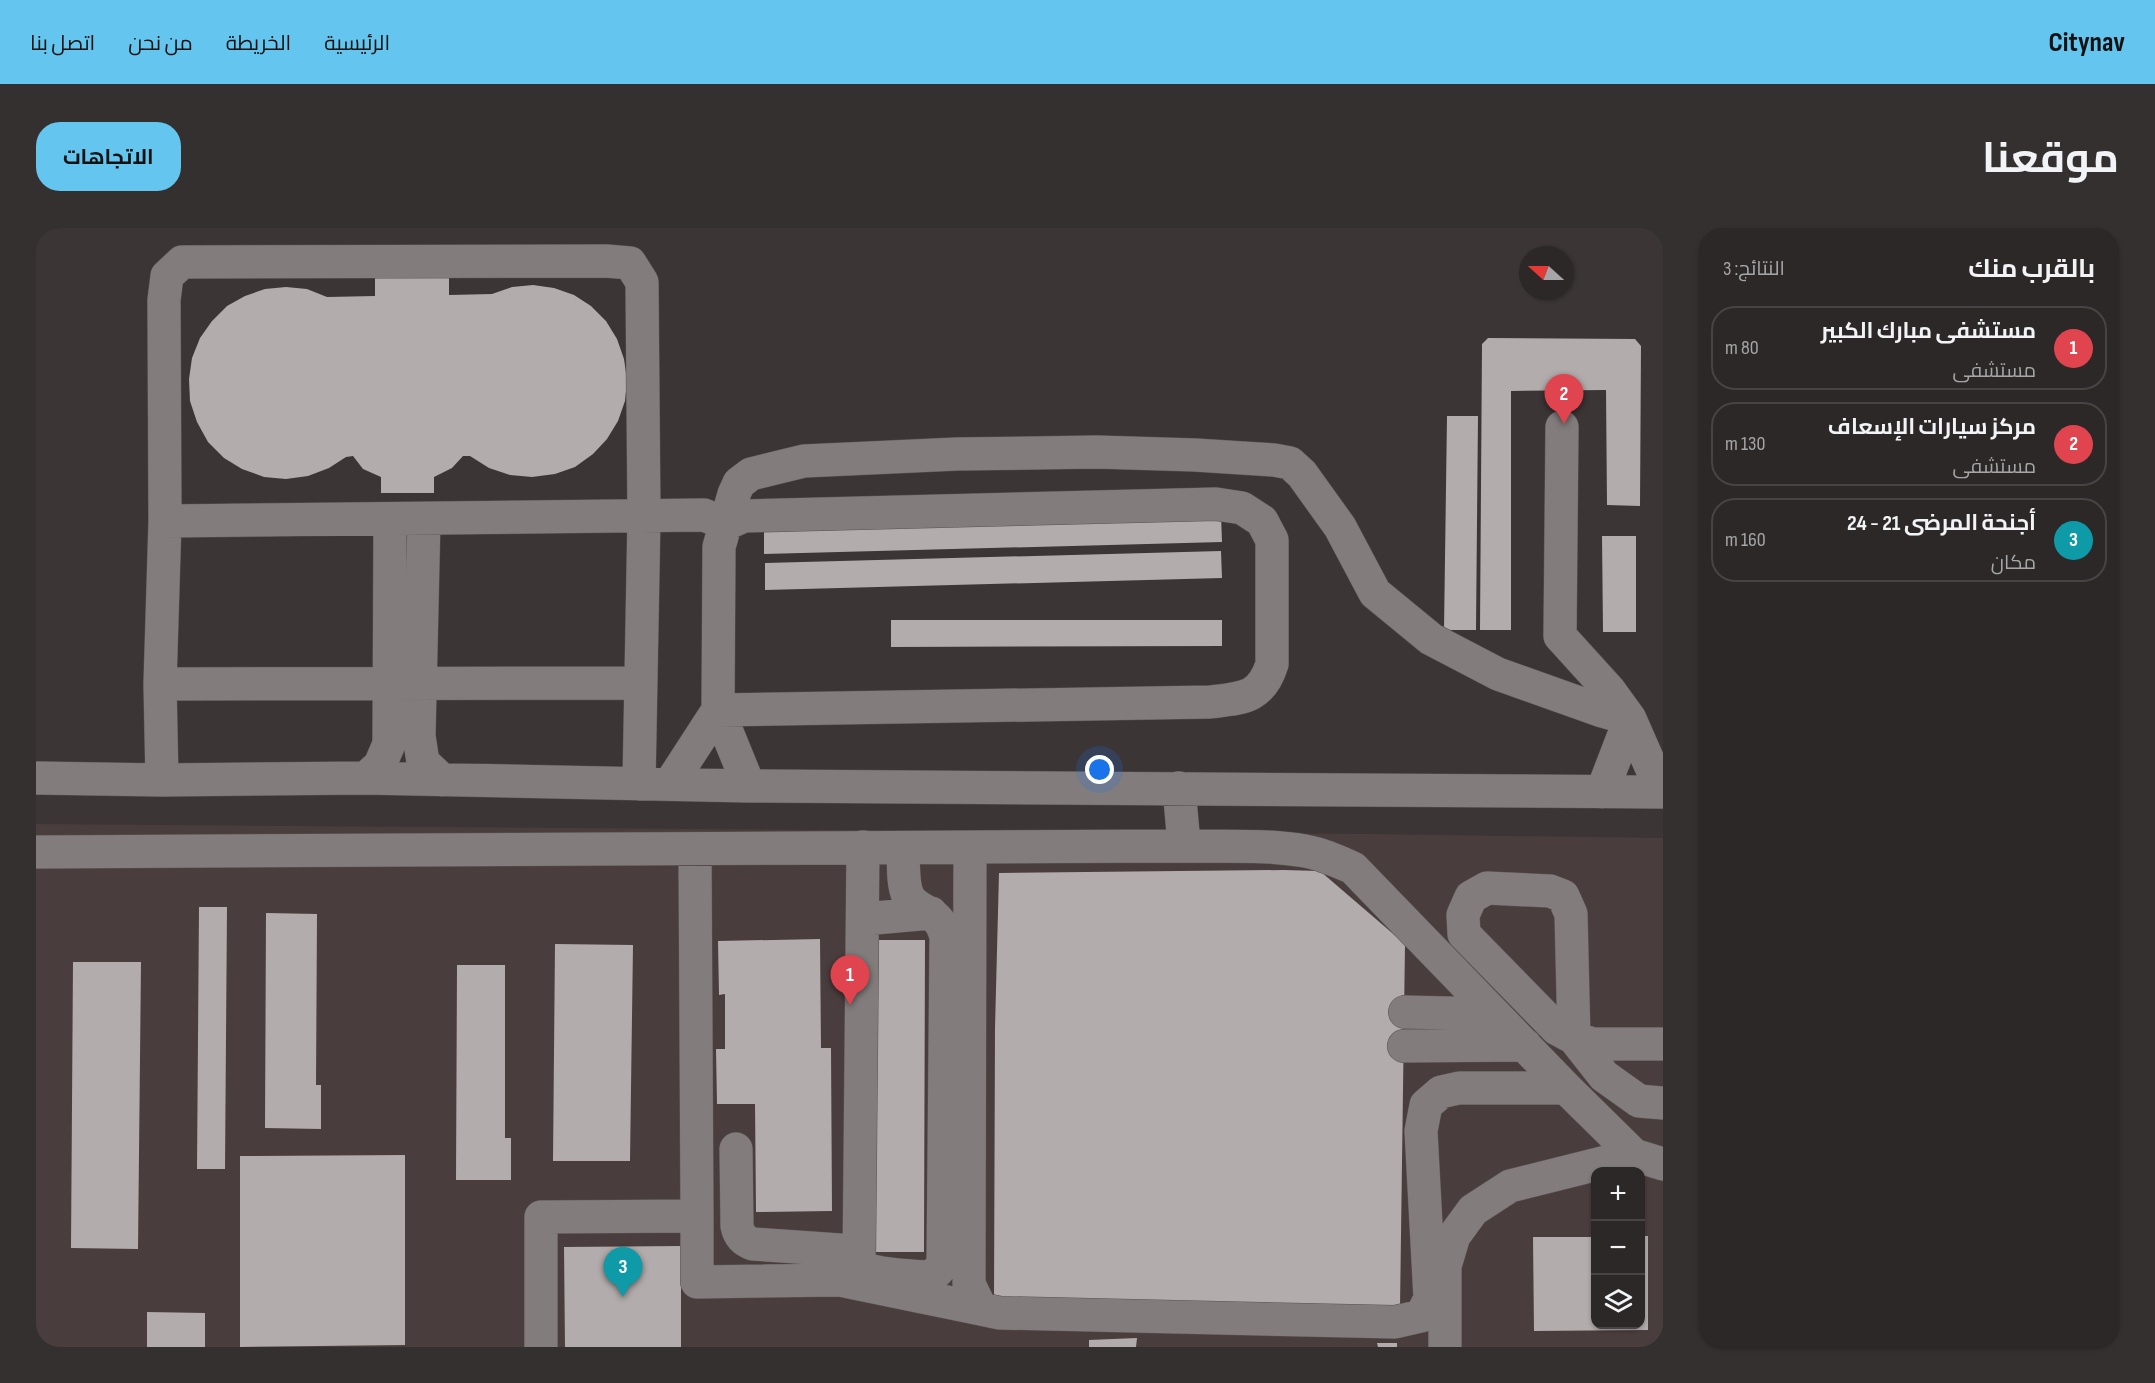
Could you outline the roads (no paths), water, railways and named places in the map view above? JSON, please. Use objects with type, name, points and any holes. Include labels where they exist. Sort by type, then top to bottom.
[{"type":"street","points":[[162,780],[160,684],[165,521],[164,300],[167,276],[182,262],[606,261],[630,263],[642,282],[644,517],[641,683],[655,784]]},
{"type":"street","points":[[36,778],[162,780],[366,778],[749,786],[1663,792],[1630,719],[1609,690],[1560,636],[1562,427]]},
{"type":"street","points":[[749,786],[718,710],[719,547],[739,483],[751,474],[804,461],[957,454],[1097,452],[1206,456],[1290,463],[1302,474],[1340,527],[1375,593],[1431,639],[1498,674],[1630,719]]},
{"type":"street","points":[[165,521],[704,515],[726,524],[744,516],[1216,504],[1242,508],[1262,521],[1272,540],[1272,664],[1267,680],[1245,698],[1210,702],[718,710],[655,784]]},
{"type":"street","points":[[390,519],[405,683],[419,736],[423,762],[442,780]]},
{"type":"street","points":[[366,778],[380,765],[389,744],[405,683],[424,519]]},
{"type":"street","points":[[160,684],[641,683]]},
{"type":"street","points":[[1602,792],[1630,719]]},
{"type":"street","points":[[1179,788],[1183,833],[1180,846]]},
{"type":"street","points":[[36,852],[1180,846],[1283,859],[1327,856],[1353,868],[1566,1088],[1649,1159]]},
{"type":"street","points":[[859,1264],[863,848]]},
{"type":"street","points":[[736,1149],[737,1226],[746,1242],[832,1248],[848,1253],[859,1264],[872,1270],[923,1277],[938,1272],[943,1262],[946,937],[943,926],[931,913],[913,903],[908,896],[905,886],[903,848]]},
{"type":"street","points":[[970,848],[982,1029],[969,1284],[981,1310]]},
{"type":"street","points":[[695,850],[697,1282],[840,1280],[1000,1313],[1395,1322],[1421,1316],[1430,1299],[1421,1131],[1426,1105],[1441,1092],[1459,1088],[1566,1088]]},
{"type":"street","points":[[1663,1044],[1593,1044],[1574,1038],[1557,1029],[1464,934],[1463,915],[1471,897],[1487,888],[1550,891],[1563,896],[1571,914],[1574,1038],[1604,1076],[1639,1101],[1663,1103]]},
{"type":"street","points":[[864,919],[931,913]]},
{"type":"street","points":[[1405,1012],[1493,1014]]},
{"type":"street","points":[[1404,1046],[1525,1045]]},
{"type":"street","points":[[1445,1347],[1445,1266],[1454,1236],[1473,1210],[1510,1186],[1649,1159]]},
{"type":"street","points":[[541,1347],[541,1217],[697,1216]]},
{"type":"place","name":"مركز سيارات الإسعاف","points":[[1564,424]]},
{"type":"place","name":"مستشفى مبارك الكبير","points":[[850,1005]]},
{"type":"place","name":"أجنحة المرضى 21 - 24","points":[[623,1297]]}]
